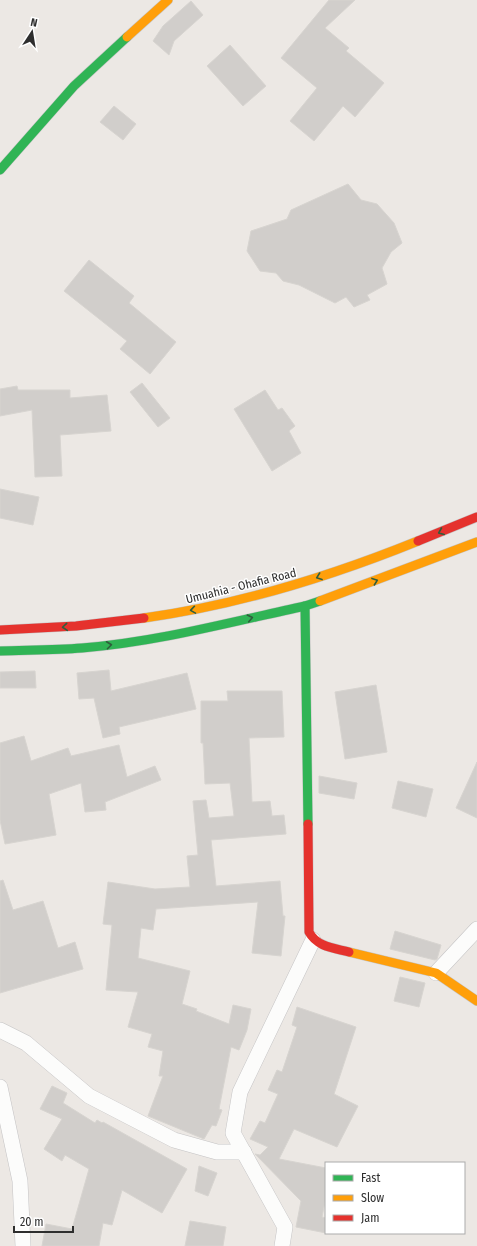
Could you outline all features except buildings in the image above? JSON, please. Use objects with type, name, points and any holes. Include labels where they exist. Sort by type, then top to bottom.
[{"type":"main road","points":[[0,170],[74,86],[168,0]]},
{"type":"main road","name":"Umuahia - Ohafia Road","points":[[0,651],[82,648],[123,643],[176,634],[305,606],[401,559],[477,518]]},
{"type":"main road","name":"Umuahia - Ohafia Road","points":[[0,630],[125,622],[210,608],[299,584],[477,542]]},
{"type":"main road","points":[[305,606],[309,932],[313,940],[324,946],[436,973],[477,1001]]},
{"type":"street","points":[[436,973],[477,929]]},
{"type":"street","points":[[282,1246],[286,1227],[233,1133],[240,1092],[313,940]]},
{"type":"street","points":[[0,1030],[26,1043],[90,1096],[174,1140],[217,1152],[244,1152]]},
{"type":"street","points":[[0,1087],[20,1181],[23,1246]]},
{"type":"traffic: fast","points":[[0,170],[74,86],[127,37]]},
{"type":"traffic: fast","points":[[0,651],[82,648],[138,641],[222,625],[305,606],[320,601]]},
{"type":"traffic: fast","points":[[305,606],[308,824]]},
{"type":"traffic: slow","points":[[127,37],[168,0]]},
{"type":"traffic: slow","points":[[144,618],[214,606],[283,588],[317,578],[418,541]]},
{"type":"traffic: slow","points":[[320,601],[477,542]]},
{"type":"traffic: slow","points":[[349,952],[436,973],[477,1001]]},
{"type":"traffic: jam","points":[[418,541],[477,517]]},
{"type":"traffic: jam","points":[[0,630],[76,626],[144,618]]},
{"type":"traffic: jam","points":[[308,824],[309,932],[312,937],[321,944],[349,952]]}]
